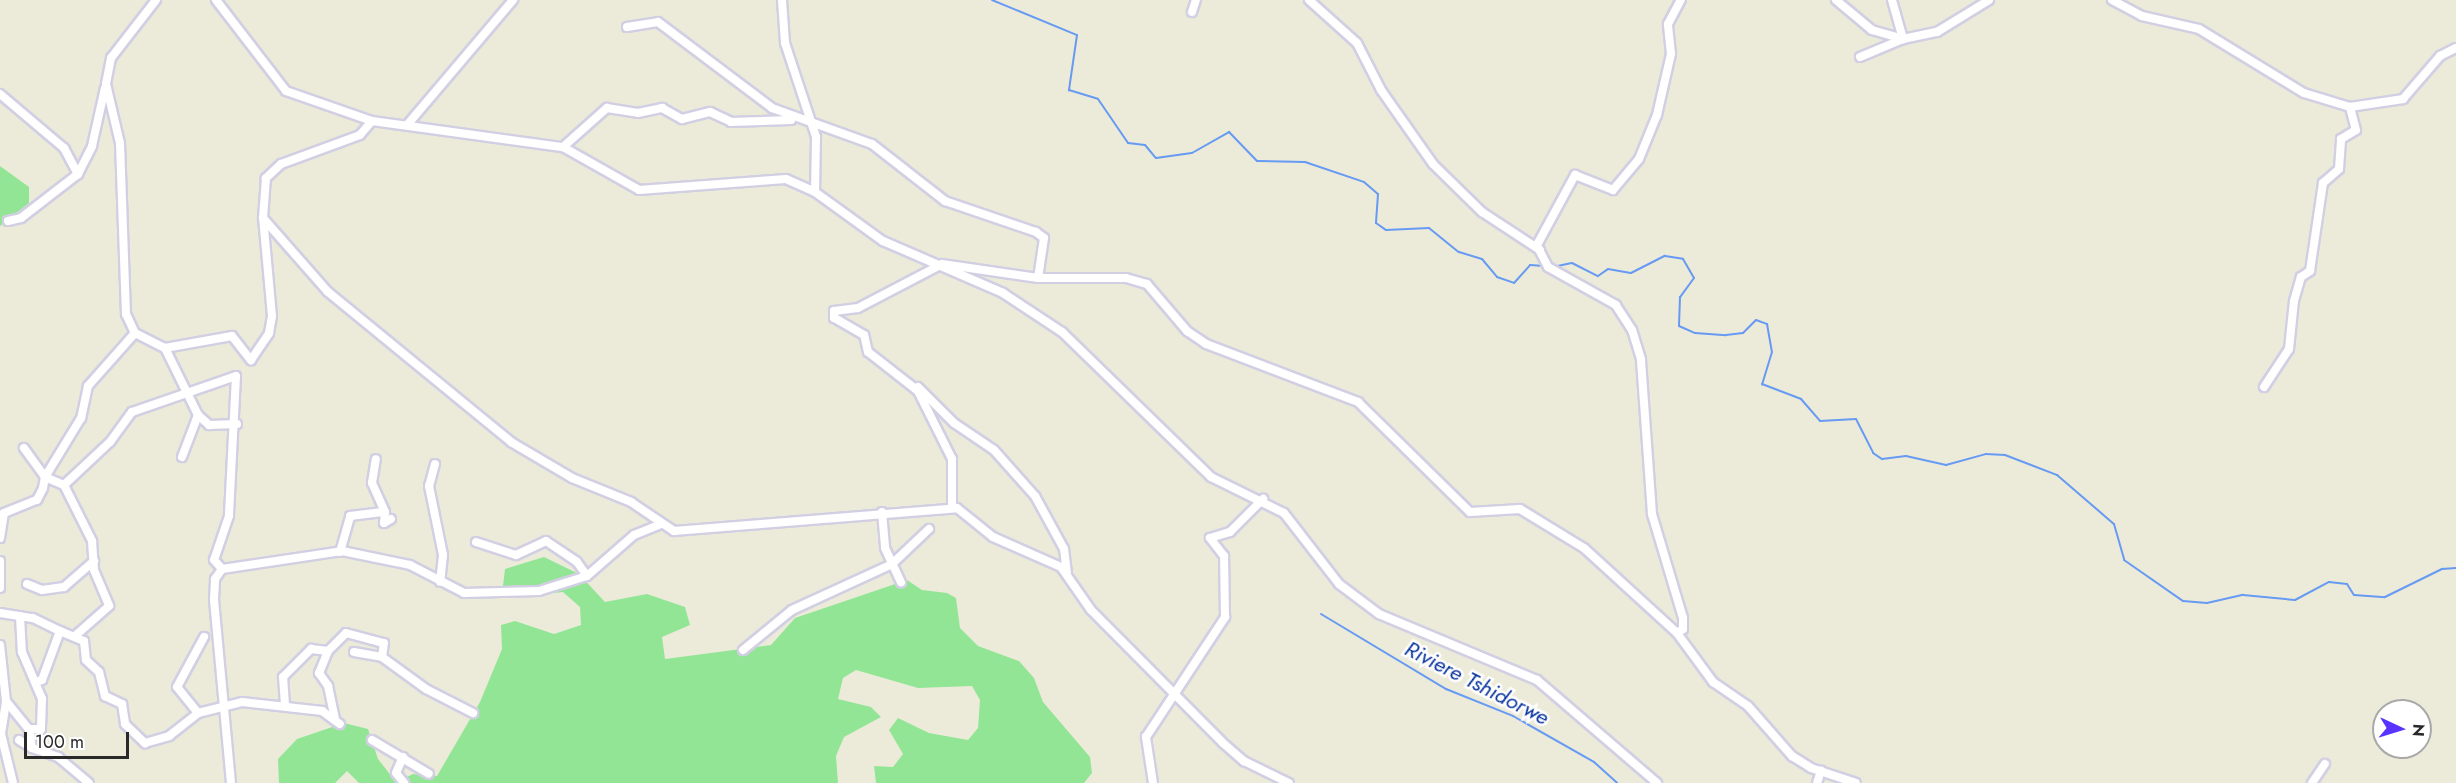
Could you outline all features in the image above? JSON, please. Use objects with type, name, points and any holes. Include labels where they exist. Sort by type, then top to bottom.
[{"type":"street","points":[[8,221],[21,218],[78,174],[92,146],[111,58],[156,0]]},
{"type":"street","points":[[216,0],[285,91],[372,121],[562,147],[639,190],[786,179],[815,192],[883,242],[942,264],[1003,293],[1062,332],[1210,477],[1230,491],[1263,499],[1294,524],[1339,584],[1379,614],[1537,680],[1657,783]]},
{"type":"street","points":[[407,125],[513,0]]},
{"type":"street","points":[[782,0],[785,43],[814,124],[815,192]]},
{"type":"street","points":[[1192,12],[1196,0]]},
{"type":"street","points":[[1309,0],[1357,43],[1381,90],[1433,165],[1515,238],[1540,250],[1548,267],[1616,305],[1632,330],[1641,359],[1652,514],[1683,618],[1683,629],[1677,633]]},
{"type":"street","points":[[1540,250],[1575,175],[1613,190],[1639,159],[1657,115],[1671,54],[1668,24],[1681,0]]},
{"type":"street","points":[[1836,0],[1872,30],[1903,39]]},
{"type":"street","points":[[1892,0],[1903,39]]},
{"type":"street","points":[[1860,57],[1903,39],[1937,33],[1989,0]]},
{"type":"street","points":[[2112,0],[2142,16],[2199,29],[2304,93],[2350,107],[2403,99],[2440,56],[2456,48]]},
{"type":"street","points":[[627,27],[657,22],[751,95],[798,120],[872,144],[945,201],[1036,232],[1044,238],[1038,278]]},
{"type":"street","points":[[106,84],[120,143],[126,314],[135,333],[165,348],[232,336],[250,360],[262,348],[272,316],[263,218],[266,178],[281,164],[360,135],[372,121]]},
{"type":"street","points":[[0,94],[64,148],[78,174]]},
{"type":"street","points":[[2264,387],[2289,350],[2294,301],[2301,277],[2310,271],[2319,194],[2339,169],[2341,139],[2356,130],[2350,107]]},
{"type":"street","points":[[562,147],[607,108],[638,113],[662,108],[682,119],[710,112],[731,122],[798,120]]},
{"type":"street","points":[[263,218],[328,292],[511,442],[572,478],[631,502],[659,525],[692,531],[952,506],[993,537],[1050,559],[1068,576],[1091,610],[1244,761],[1289,783]]},
{"type":"street","points":[[1068,576],[1064,549],[1035,496],[994,450],[910,381],[868,352],[864,335],[834,318],[834,311],[858,308],[942,264],[1038,278],[1126,278],[1147,284],[1187,331],[1206,344],[1358,402],[1470,512],[1520,509],[1558,531],[1600,561],[1639,603],[1677,633],[1721,690],[1748,706],[1802,764],[1856,783]]},
{"type":"street","points":[[0,538],[2,513],[37,500],[45,477],[81,418],[88,386],[135,333]]},
{"type":"street","points":[[165,348],[186,396],[198,415],[209,424],[237,424]]},
{"type":"street","points":[[64,485],[110,442],[132,412],[157,400],[186,396],[236,375],[237,424],[230,516],[214,560],[222,569]]},
{"type":"street","points":[[910,381],[952,459],[952,506]]},
{"type":"street","points":[[182,457],[198,415]]},
{"type":"street","points":[[24,448],[45,477],[64,485],[87,528],[94,561],[109,606],[75,636]]},
{"type":"street","points":[[340,552],[350,516],[388,515],[372,483],[376,459]]},
{"type":"street","points":[[435,464],[429,486],[443,555],[440,582]]},
{"type":"street","points":[[1153,783],[1146,736],[1225,617],[1224,556],[1210,538],[1230,532],[1263,499]]},
{"type":"street","points":[[882,512],[885,548],[900,582]]},
{"type":"street","points":[[231,783],[214,600],[215,579],[222,569],[340,552],[379,555],[464,593],[496,595],[539,591],[587,576],[634,535],[659,525]]},
{"type":"street","points":[[743,650],[792,610],[892,564],[929,529]]},
{"type":"street","points":[[476,542],[516,555],[546,541],[577,562],[587,576]]},
{"type":"street","points":[[0,561],[0,588]]},
{"type":"street","points":[[27,584],[42,590],[64,587],[94,561]]},
{"type":"street","points":[[0,613],[20,616],[84,641],[86,660],[99,672],[105,696],[122,704],[125,724],[140,740],[162,739],[198,713],[225,704],[285,705],[322,711],[338,722],[328,686],[319,673],[328,651],[346,633],[384,644],[382,657]]},
{"type":"street","points":[[20,616],[22,652],[36,682],[42,725],[39,731],[29,729]]},
{"type":"street","points":[[36,682],[42,680],[60,631]]},
{"type":"street","points":[[198,713],[177,687],[204,637]]},
{"type":"street","points":[[0,645],[1,678],[6,701],[1,734],[13,783]]},
{"type":"street","points":[[285,705],[286,672],[311,649],[328,651]]},
{"type":"street","points":[[354,652],[382,657],[426,689],[473,713]]},
{"type":"street","points":[[6,701],[29,729],[32,748]]},
{"type":"street","points":[[19,740],[32,748],[58,757],[89,783]]},
{"type":"street","points":[[372,740],[429,774]]},
{"type":"street","points":[[403,757],[396,773],[404,783]]},
{"type":"street","points":[[2314,783],[2325,764]]},
{"type":"street","points":[[1817,783],[1821,771]]},
{"type":"green space","points":[[0,166],[29,187],[29,203],[0,226]]},
{"type":"green space","points":[[544,557],[579,574],[605,602],[647,594],[685,607],[690,625],[662,637],[665,659],[771,645],[795,618],[907,580],[922,590],[947,593],[956,598],[960,628],[978,646],[1019,661],[1034,678],[1043,702],[1090,757],[1092,773],[1084,783],[876,783],[874,766],[893,767],[903,754],[889,730],[898,718],[929,733],[968,740],[978,728],[980,700],[972,686],[918,688],[856,670],[843,678],[838,699],[871,707],[881,717],[844,737],[836,756],[838,783],[359,783],[347,771],[335,783],[279,783],[278,759],[297,739],[344,723],[368,729],[378,759],[396,782],[413,774],[437,776],[480,702],[502,649],[501,625],[515,621],[554,634],[581,625],[580,607],[563,592],[523,596],[503,586],[505,569]]},
{"type":"waterway","points":[[992,0],[1077,35],[1069,90],[1098,99],[1128,143],[1145,145],[1156,158],[1192,153],[1229,132],[1257,161],[1305,162],[1364,182],[1378,194],[1376,223],[1386,230],[1429,228],[1459,252],[1482,259],[1497,277],[1514,283],[1530,265],[1544,266]]},
{"type":"waterway","points":[[1553,267],[1572,263],[1598,276],[1608,269],[1631,273],[1665,256],[1683,259],[1694,278],[1680,297],[1679,326],[1695,333],[1726,335],[1743,333],[1756,320],[1767,324],[1772,352],[1762,384],[1801,399],[1820,421],[1856,419],[1873,453],[1882,459],[1906,456],[1946,465],[1986,454],[2005,455],[2057,475],[2114,524],[2124,560],[2183,601],[2207,603],[2243,595],[2295,600],[2329,582],[2347,584],[2354,595],[2385,597],[2442,569],[2456,568]]},
{"type":"waterway","name":"Riviere Tshidorwe","points":[[1321,614],[1446,689],[1513,716],[1594,762],[1617,783]]}]
